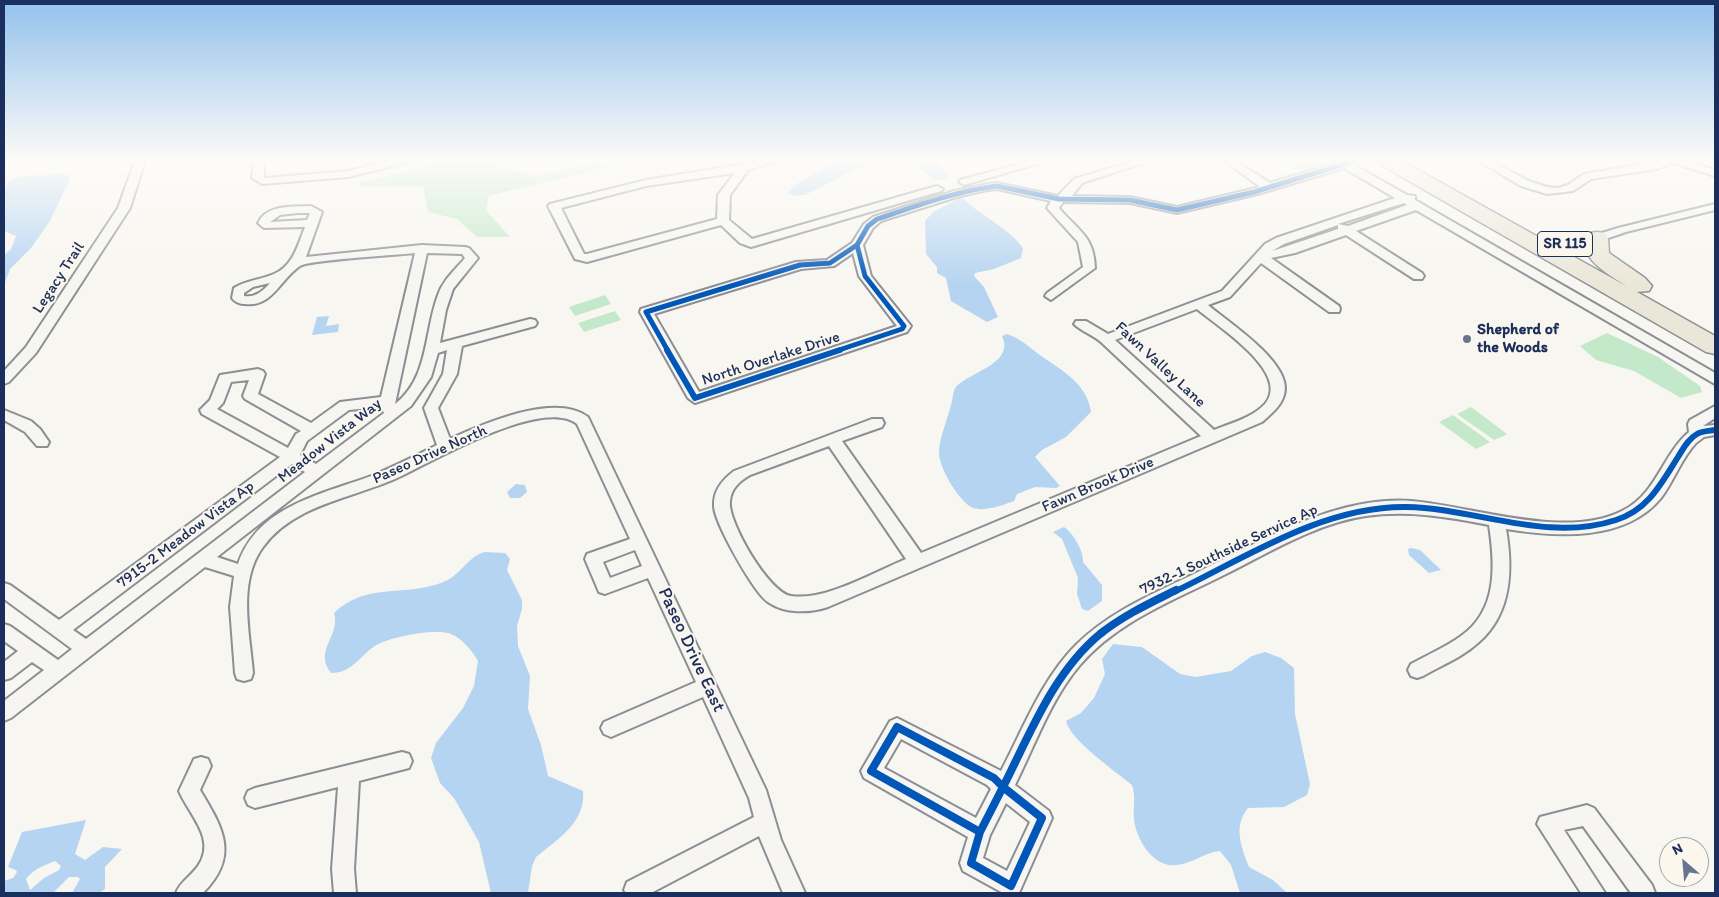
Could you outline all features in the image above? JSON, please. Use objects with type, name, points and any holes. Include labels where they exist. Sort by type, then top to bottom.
[{"type":"highway","name":"SR 115","points":[[1462,203],[1715,346]]},
{"type":"highway","name":"SR 115","points":[[1490,203],[1715,327]]},
{"type":"highway","points":[[1507,228],[1542,244],[1570,247]]},
{"type":"highway","points":[[1597,238],[1597,250],[1601,258],[1627,274],[1641,286]]},
{"type":"street","name":"Legacy Trail","points":[[4,379],[22,362],[31,350],[126,203]]},
{"type":"street","points":[[567,203],[554,206],[578,256],[587,258],[723,221]]},
{"type":"street","points":[[723,203],[723,221],[744,240],[751,243],[893,203]]},
{"type":"street","points":[[857,245],[868,226],[890,214],[926,203]]},
{"type":"street","points":[[1051,296],[1089,268],[1090,258],[1084,238],[1053,208],[1055,203]]},
{"type":"street","points":[[1143,203],[1177,210],[1205,203]]},
{"type":"street","points":[[1106,339],[1226,294],[1269,247],[1280,241],[1389,203]]},
{"type":"street","points":[[1261,257],[1291,250],[1347,230],[1413,203]]},
{"type":"street","points":[[1420,203],[1715,379]]},
{"type":"street","points":[[1570,247],[1672,216],[1715,206]]},
{"type":"street","points":[[1334,222],[1418,276]]},
{"type":"street","points":[[279,277],[298,261],[312,223]]},
{"type":"street","name":"North Overlake Drive","points":[[857,245],[865,276],[904,326],[902,329],[695,398],[646,312],[800,265],[830,263],[857,245]]},
{"type":"street","points":[[389,408],[422,249]]},
{"type":"street","name":"Meadow Vista Way","points":[[4,712],[204,560],[284,508],[318,472],[389,408],[420,388],[428,372],[444,295],[459,271],[472,258],[465,251],[422,249],[298,261]]},
{"type":"street","points":[[1261,257],[1334,309]]},
{"type":"street","name":"Fawn Brook Drive","points":[[832,439],[744,471],[735,476],[724,489],[720,501],[722,512],[760,581],[774,597],[793,604],[822,602],[1257,418],[1267,411],[1278,394],[1278,383],[1275,373],[1261,355],[1200,305]]},
{"type":"street","points":[[432,350],[530,323]]},
{"type":"street","name":"Fawn Valley Lane","points":[[1081,324],[1095,330],[1106,339],[1212,437]]},
{"type":"street","points":[[444,447],[431,408],[433,401],[450,374],[455,345]]},
{"type":"street","points":[[311,430],[250,396],[258,374],[225,378],[216,403],[207,410],[318,472]]},
{"type":"street","name":"7915-2 Meadow Vista Ap","points":[[59,630],[290,457],[301,438],[345,405],[389,408]]},
{"type":"street","name":"7932-1 Southside Service Ap","points":[[1004,788],[1016,801],[1042,818],[1011,886],[971,863],[980,832],[1067,667],[1092,641],[1134,611],[1311,525],[1349,512],[1369,508],[1409,507],[1434,509],[1497,522],[1554,528],[1603,524],[1622,518],[1650,502],[1659,491],[1682,450],[1697,434],[1695,424],[1715,410]]},
{"type":"street","name":"Paseo Drive North","points":[[244,673],[238,596],[243,572],[256,545],[284,508],[320,499],[389,475],[444,447],[507,423],[545,414],[574,414]]},
{"type":"street","name":"Paseo Drive East","points":[[574,414],[583,422],[759,797],[771,842],[794,893]]},
{"type":"street","points":[[4,415],[36,431],[42,442]]},
{"type":"street","points":[[876,423],[832,439],[917,561]]},
{"type":"street","points":[[1697,434],[1715,430]]},
{"type":"street","points":[[1416,670],[1473,637],[1486,622],[1497,604],[1502,565],[1497,522]]},
{"type":"street","points":[[640,542],[592,559],[604,588],[653,569]]},
{"type":"street","points":[[204,560],[243,572]]},
{"type":"street","points":[[4,590],[87,650]]},
{"type":"street","points":[[4,631],[59,671]]},
{"type":"street","points":[[4,672],[32,651]]},
{"type":"street","points":[[611,728],[707,686]]},
{"type":"street","points":[[980,832],[871,771],[897,727],[994,778],[1004,788]]},
{"type":"street","points":[[255,798],[402,760]]},
{"type":"street","points":[[187,893],[196,886],[208,869],[214,855],[215,840],[189,791],[201,766]]},
{"type":"street","points":[[345,893],[343,869],[349,775]]},
{"type":"street","points":[[1594,893],[1547,824],[1587,815],[1644,893]]},
{"type":"street","points":[[635,890],[765,822]]},
{"type":"green space","points":[[426,203],[488,203],[486,210],[510,237],[477,237],[457,219],[428,212]]},
{"type":"green space","points":[[605,295],[611,304],[575,316],[569,307]]},
{"type":"green space","points":[[615,311],[621,320],[584,332],[578,323]]},
{"type":"green space","points":[[1607,333],[1658,357],[1700,386],[1702,392],[1681,398],[1634,371],[1596,360],[1580,346]]},
{"type":"green space","points":[[1471,407],[1508,434],[1494,440],[1457,414]]},
{"type":"green space","points":[[1453,415],[1490,442],[1476,449],[1439,422]]},
{"type":"water","points":[[4,203],[59,203],[50,221],[31,248],[10,269],[4,285],[4,255],[11,249],[16,236],[4,231]]},
{"type":"water","points":[[951,203],[968,203],[1002,227],[1023,248],[1021,258],[994,269],[975,273],[974,276],[984,287],[998,317],[987,322],[951,301],[946,278],[937,273],[937,267],[926,254],[925,221],[933,212]]},
{"type":"water","points":[[329,316],[326,326],[339,324],[338,332],[312,335],[317,317]]},
{"type":"water","points":[[1007,334],[1023,342],[1071,377],[1084,392],[1091,412],[1066,437],[1042,450],[1035,457],[1060,486],[1056,488],[1035,487],[1017,494],[1014,501],[1010,503],[994,508],[977,509],[961,499],[950,482],[939,457],[939,450],[942,433],[956,387],[997,360],[1002,354],[1004,346],[1002,336]]},
{"type":"water","points":[[516,484],[525,485],[527,492],[520,498],[510,498],[507,492]]},
{"type":"water","points":[[1064,527],[1071,533],[1077,543],[1082,553],[1083,562],[1102,585],[1102,601],[1088,611],[1082,609],[1077,594],[1078,578],[1062,539],[1053,532]]},
{"type":"water","points":[[1408,549],[1420,550],[1441,570],[1429,573],[1409,555]]},
{"type":"water","points":[[484,552],[505,553],[510,559],[507,570],[522,600],[522,609],[517,626],[518,646],[530,676],[528,709],[541,745],[548,776],[583,791],[583,802],[575,821],[569,829],[536,857],[532,866],[528,893],[491,893],[479,842],[454,798],[440,783],[431,758],[436,743],[463,708],[474,686],[478,661],[463,642],[455,636],[444,632],[399,637],[372,648],[353,665],[343,671],[331,673],[326,665],[326,650],[334,629],[334,613],[346,603],[372,594],[427,587],[441,583],[448,580],[472,559]]},
{"type":"water","points":[[1113,644],[1142,647],[1180,674],[1196,677],[1231,671],[1252,656],[1265,652],[1281,658],[1294,668],[1295,714],[1310,784],[1307,795],[1284,807],[1248,808],[1243,815],[1240,829],[1241,844],[1249,867],[1273,880],[1287,893],[1240,893],[1231,865],[1220,851],[1209,853],[1188,863],[1168,865],[1160,862],[1147,851],[1135,827],[1132,785],[1085,746],[1076,737],[1066,721],[1081,713],[1094,698],[1105,674],[1102,659]]},
{"type":"water","points":[[86,820],[75,854],[85,860],[103,847],[122,849],[105,867],[105,889],[99,893],[72,893],[80,879],[78,877],[69,877],[53,893],[4,893],[4,881],[13,878],[17,872],[8,867],[22,832]],"holes":[[[55,861],[61,866],[59,870],[44,878],[30,890],[26,879],[33,872]]]},
{"type":"cycle path","points":[[857,245],[868,226],[877,219],[927,203]]},
{"type":"cycle path","points":[[1143,203],[1177,210],[1208,203]]},
{"type":"cycle path","points":[[857,245],[865,276],[904,326],[902,329],[695,398],[646,312],[800,265],[830,263],[857,245]]},
{"type":"cycle path","points":[[980,832],[871,771],[897,727],[994,778],[1000,784],[1006,790],[1017,800],[1042,818],[1011,886],[971,863],[980,832],[1057,682],[1091,642],[1122,618],[1286,537],[1324,521],[1363,510],[1385,507],[1432,509],[1527,526],[1551,528],[1576,528],[1616,520],[1628,516],[1655,494],[1682,450],[1694,436],[1699,433],[1715,430]]},
{"type":"place","name":"Shepherd of the Woods","points":[[1467,339]]}]
